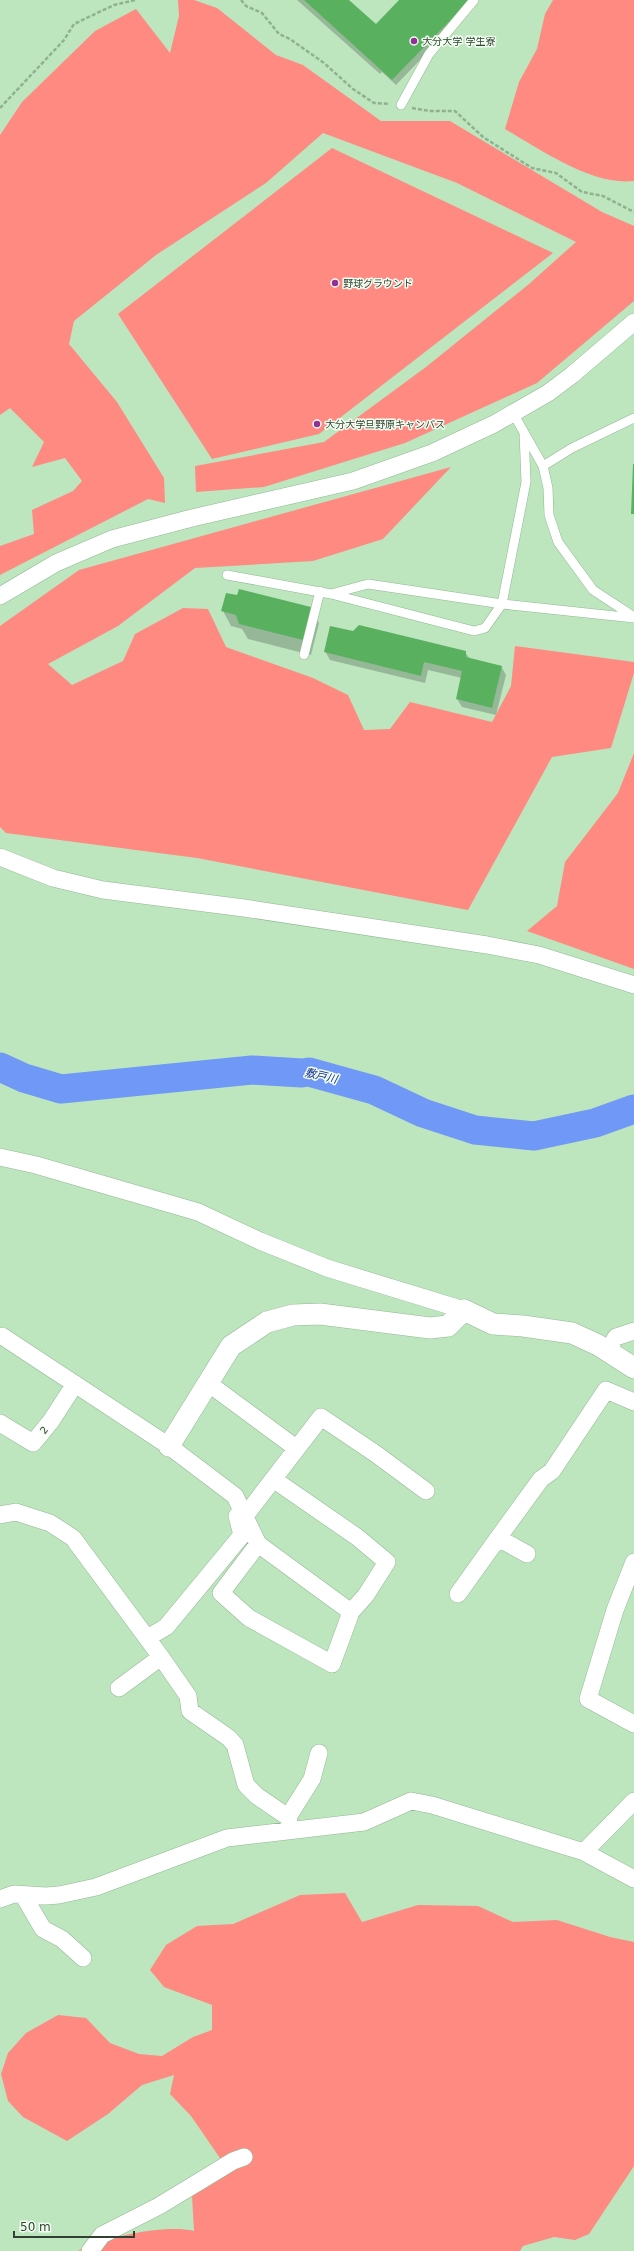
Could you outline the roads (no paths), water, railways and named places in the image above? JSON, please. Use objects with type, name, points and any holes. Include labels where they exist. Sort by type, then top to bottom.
[{"type":"street","points":[[0,596],[56,563],[106,541],[192,518],[353,481],[432,453],[513,413],[548,393],[572,375],[634,322]]},
{"type":"street","points":[[0,857],[53,878],[103,890],[244,908],[487,945],[539,956],[634,985]]},
{"type":"street","points":[[0,1156],[198,1212],[260,1241],[327,1268],[464,1310],[493,1324],[523,1326],[572,1333],[598,1345],[634,1368]]},
{"type":"street","points":[[0,1169],[36,1165]]},
{"type":"street","points":[[169,1446],[231,1346],[267,1322],[293,1315],[320,1314],[430,1328],[448,1326],[464,1310]]},
{"type":"street","points":[[608,1352],[616,1337],[634,1331]]},
{"type":"street","points":[[2,1336],[169,1446],[235,1496],[258,1544],[351,1612]]},
{"type":"street","points":[[208,1383],[296,1448]]},
{"type":"street","name":"2","points":[[0,1423],[33,1443],[51,1421],[75,1384]]},
{"type":"street","points":[[458,1594],[541,1479],[552,1471],[606,1390],[634,1402]]},
{"type":"street","points":[[147,1638],[166,1627],[242,1535],[236,1517],[243,1512],[273,1479],[321,1417],[376,1454],[426,1491]]},
{"type":"street","points":[[258,1544],[221,1593],[248,1618],[332,1664],[351,1612],[366,1595],[387,1562],[357,1537],[273,1479]]},
{"type":"street","points":[[0,1515],[16,1512],[50,1523],[73,1538],[188,1696],[190,1711],[229,1738],[235,1745],[246,1785],[289,1823]]},
{"type":"street","points":[[498,1538],[527,1554]]},
{"type":"street","points":[[634,1562],[615,1610],[588,1699],[634,1724]]},
{"type":"street","points":[[119,1688],[161,1657]]},
{"type":"street","points":[[289,1823],[312,1779],[319,1753]]},
{"type":"street","points":[[0,1899],[14,1894],[46,1896],[83,1890],[227,1838],[289,1823],[364,1822],[411,1801],[432,1804],[584,1852],[634,1879]]},
{"type":"street","points":[[584,1852],[634,1801]]},
{"type":"street","points":[[23,1895],[43,1929],[62,1939],[83,1958]]},
{"type":"street","points":[[90,2251],[102,2235],[160,2206],[233,2161],[244,2157]]},
{"type":"lane","points":[[401,105],[430,54],[474,0]]},
{"type":"lane","points":[[513,413],[543,466],[548,488],[548,515],[558,542],[593,590],[634,618]]},
{"type":"lane","points":[[543,466],[572,448],[634,418]]},
{"type":"lane","points":[[227,574],[320,591],[474,631],[485,628],[502,604],[526,482],[524,432]]},
{"type":"lane","points":[[331,594],[368,584],[502,604],[634,618]]},
{"type":"lane","points":[[304,655],[320,591]]},
{"type":"waterway","name":"敷戸川","points":[[0,1067],[24,1078],[61,1089],[252,1070],[302,1073],[309,1072],[374,1090],[423,1113],[475,1130],[534,1136],[595,1123],[634,1109]]},
{"type":"place","name":"大分大学 学生寮","points":[[414,41]]},
{"type":"place","name":"野球グラウンド","points":[[335,283]]},
{"type":"place","name":"大分大学旦野原キャンパス","points":[[317,424]]}]
